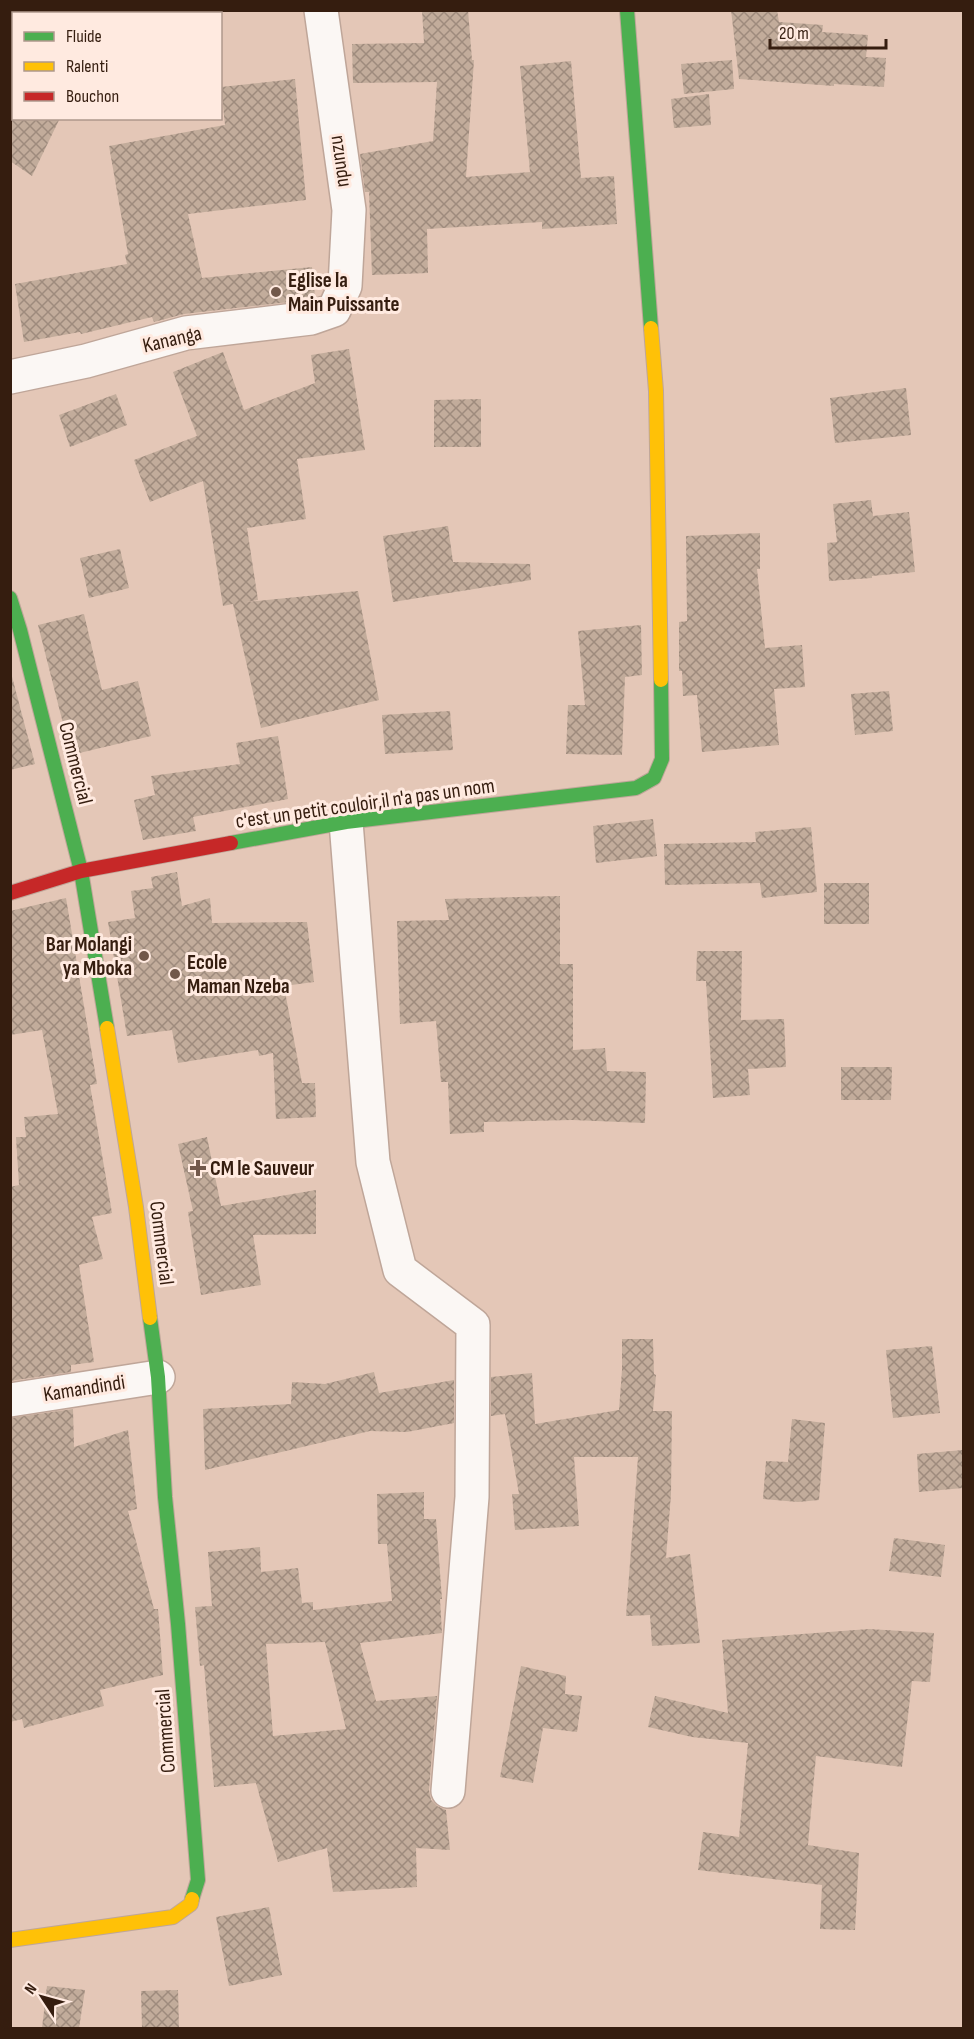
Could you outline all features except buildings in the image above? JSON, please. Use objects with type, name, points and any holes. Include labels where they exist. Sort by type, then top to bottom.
[{"type":"street","name":"nzundu","points":[[321,10],[349,210],[345,286],[334,310]]},
{"type":"street","name":"c'est un petit couloir,il n'a pas un nom","points":[[10,893],[81,871],[346,822],[636,788],[654,778],[662,759],[656,391],[627,10]]},
{"type":"street","name":"Kananga","points":[[10,377],[86,361],[186,333],[311,318],[334,310]]},
{"type":"street","name":"Commercial","points":[[10,598],[81,871],[136,1207],[158,1377],[165,1497],[178,1624],[198,1880],[191,1904],[173,1917],[10,1940]]},
{"type":"street","points":[[346,822],[373,1162],[400,1270],[473,1325],[471,1497],[448,1791]]},
{"type":"street","name":"Kamandindi","points":[[10,1400],[158,1377]]},
{"type":"traffic: fast","points":[[627,10],[651,328]]},
{"type":"traffic: fast","points":[[10,598],[81,871],[107,1028]]},
{"type":"traffic: fast","points":[[231,843],[346,822],[636,788],[654,778],[662,759],[661,680]]},
{"type":"traffic: fast","points":[[150,1318],[158,1377],[165,1497],[178,1624],[198,1880],[192,1899]]},
{"type":"traffic: slow","points":[[651,328],[656,391],[661,680]]},
{"type":"traffic: slow","points":[[107,1028],[136,1207],[150,1318]]},
{"type":"traffic: slow","points":[[10,1940],[173,1917],[191,1904],[192,1899]]},
{"type":"traffic: jam","points":[[10,893],[81,871],[231,843]]},
{"type":"place","name":"Eglise la Main Puissante","points":[[276,292]]},
{"type":"place","name":"Bar Molangi ya Mboka","points":[[144,956]]},
{"type":"place","name":"Ecole Maman Nzeba","points":[[175,974]]},
{"type":"place","name":"CM le Sauveur","points":[[198,1168]]}]
